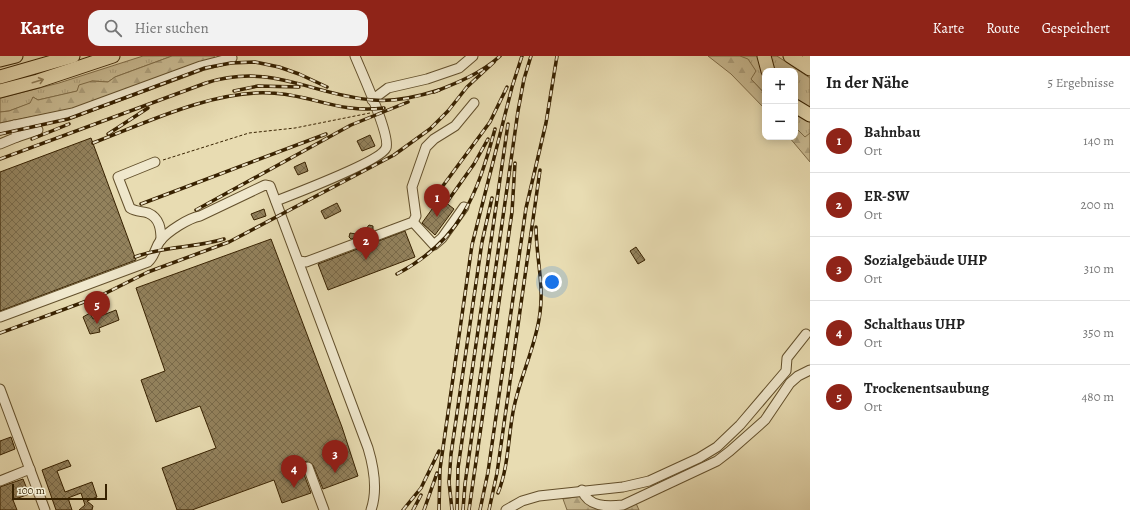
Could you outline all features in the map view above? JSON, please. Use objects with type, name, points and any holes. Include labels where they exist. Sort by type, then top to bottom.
[{"type":"highway","points":[[0,60],[16,56]]},
{"type":"highway","points":[[0,77],[73,56]]},
{"type":"highway","points":[[0,91],[38,81],[113,56]]},
{"type":"highway","points":[[790,56],[810,70]]},
{"type":"highway","points":[[798,108],[810,115]]},
{"type":"lane","points":[[276,201],[357,167],[382,154],[386,148],[387,142],[377,111],[355,56]]},
{"type":"lane","points":[[372,100],[388,88],[427,79],[459,68],[473,56]]},
{"type":"lane","points":[[0,128],[73,113],[201,66],[232,58]]},
{"type":"lane","points":[[299,262],[306,262],[413,222],[416,216],[412,188],[426,147],[434,139],[455,126],[474,103]]},
{"type":"lane","points":[[14,126],[17,137]]},
{"type":"lane","points":[[0,144],[38,130]]},
{"type":"lane","points":[[155,162],[118,177],[130,208],[148,213],[154,217],[161,229],[161,240]]},
{"type":"lane","points":[[0,317],[148,262],[152,258],[161,240],[190,218],[200,216],[265,184],[270,186],[372,463],[375,492],[371,510]]},
{"type":"lane","points":[[413,222],[434,245],[442,238],[464,207]]},
{"type":"lane","points":[[506,510],[522,501],[539,496],[582,490],[623,487],[649,481],[698,458],[717,447],[740,425],[786,371],[787,358],[806,334]]},
{"type":"lane","points":[[582,490],[584,496],[590,502],[611,506],[623,505],[717,460],[751,434],[765,420],[790,383],[798,376],[810,370]]},
{"type":"lane","points":[[0,389],[45,510]]},
{"type":"lane","points":[[308,468],[324,510]]},
{"type":"lane","points":[[0,481],[30,470]]},
{"type":"path","points":[[155,162],[249,133],[295,128],[377,111]]},
{"type":"green space","points":[[143,56],[172,56],[115,77],[108,82],[92,81],[78,91],[38,100],[33,97],[31,103],[9,111],[0,112],[0,98],[59,83]]},
{"type":"green space","points":[[172,56],[214,56],[215,58],[71,109],[0,123],[0,112],[9,111],[30,103],[33,97],[38,100],[77,91],[79,85],[92,81],[108,82],[115,77]]},
{"type":"green space","points":[[708,56],[740,56],[748,59],[756,71],[751,79],[762,91],[762,106],[731,74]]},
{"type":"green space","points":[[740,56],[759,56],[763,68],[762,91],[751,79]]},
{"type":"green space","points":[[768,56],[777,56],[795,68],[771,68]]},
{"type":"green space","points":[[798,70],[810,78],[810,110],[798,103]]},
{"type":"green space","points":[[798,114],[810,121],[810,133],[805,138],[798,130]]},
{"type":"green space","points":[[798,130],[805,137],[810,133],[810,162],[792,140],[798,140]]},
{"type":"green space","points":[[581,496],[589,503],[635,501],[639,510],[567,510],[563,499]]},
{"type":"building","points":[[370,135],[375,146],[362,151],[357,141]]},
{"type":"building","points":[[91,138],[136,260],[0,311],[0,172]]},
{"type":"building","points":[[305,162],[308,171],[298,175],[294,167]]},
{"type":"building","points":[[440,198],[454,209],[435,235],[422,223]]},
{"type":"building","points":[[337,203],[341,211],[325,219],[321,211]]},
{"type":"building","points":[[264,209],[266,216],[254,220],[251,214]]},
{"type":"building","points":[[369,225],[373,226],[373,231],[365,231],[361,235],[356,234],[360,229],[365,230]]},
{"type":"building","points":[[405,231],[415,257],[328,290],[318,264]]},
{"type":"building","points":[[350,233],[356,234],[354,238],[351,239],[349,237]]},
{"type":"building","points":[[271,239],[342,427],[358,476],[323,489],[313,465],[306,461],[303,464],[302,469],[311,493],[282,503],[274,480],[192,510],[177,510],[162,468],[216,448],[200,406],[156,422],[141,380],[165,371],[136,288]]},
{"type":"building","points":[[636,247],[645,260],[638,264],[630,251]]},
{"type":"building","points":[[116,310],[119,320],[99,328],[100,332],[90,334],[83,317],[90,313],[93,319]]},
{"type":"building","points":[[11,437],[15,449],[0,455],[0,441]]},
{"type":"building","points":[[68,460],[71,466],[57,471],[65,492],[92,482],[97,497],[87,501],[93,506],[92,510],[79,510],[85,505],[81,493],[68,498],[72,510],[56,510],[42,470]]},
{"type":"building","points":[[23,479],[29,494],[13,500],[17,510],[0,510],[0,487]]},
{"type":"railway","points":[[434,92],[485,68],[500,56]]},
{"type":"railway","points":[[439,510],[440,469],[472,245],[512,87],[522,56]]},
{"type":"railway","points":[[463,510],[465,484],[518,111],[524,79],[531,56]]},
{"type":"railway","points":[[480,510],[488,472],[526,208],[546,123],[557,56]]},
{"type":"railway","points":[[0,134],[68,119],[205,68],[231,63],[255,62],[279,67],[299,74],[327,87]]},
{"type":"railway","points":[[0,333],[100,296],[148,272],[229,242],[394,155],[430,129],[448,111],[467,87],[494,62]]},
{"type":"railway","points":[[0,159],[206,83],[230,77],[251,76],[271,78],[351,97],[373,100],[406,98],[439,90]]},
{"type":"railway","points":[[234,91],[258,86],[299,87]]},
{"type":"railway","points":[[431,202],[490,122],[507,87]]},
{"type":"railway","points":[[93,143],[180,109],[203,102],[248,93],[285,94],[353,108],[384,108]]},
{"type":"railway","points":[[196,210],[351,125],[408,102]]},
{"type":"railway","points":[[108,134],[148,108]]},
{"type":"railway","points":[[32,139],[69,124]]},
{"type":"railway","points":[[457,510],[458,468],[508,124]]},
{"type":"railway","points":[[397,274],[419,261],[437,246],[451,231],[463,214],[481,175],[495,129]]},
{"type":"railway","points":[[141,204],[326,134]]},
{"type":"railway","points":[[447,202],[474,164],[488,139]]},
{"type":"railway","points":[[469,510],[512,212],[515,163]]},
{"type":"railway","points":[[489,510],[497,473],[540,170]]},
{"type":"railway","points":[[452,510],[449,482],[451,454],[482,242],[492,198]]},
{"type":"railway","points":[[498,493],[502,483],[514,407],[520,383],[532,349],[540,313],[541,291],[536,227]]},
{"type":"railway","points":[[135,257],[146,253],[224,239]]},
{"type":"railway","points":[[403,510],[421,488],[439,451]]},
{"type":"railway","points":[[424,510],[437,473]]},
{"type":"railway","points":[[413,510],[421,495]]},
{"type":"place","name":"Bahnbau","points":[[437,217]]},
{"type":"place","name":"ER-SW","points":[[366,260]]},
{"type":"place","name":"Trockenentsaubung","points":[[97,324]]},
{"type":"place","name":"Sozialgebäude UHP","points":[[335,473]]},
{"type":"place","name":"Schalthaus UHP","points":[[294,488]]}]
